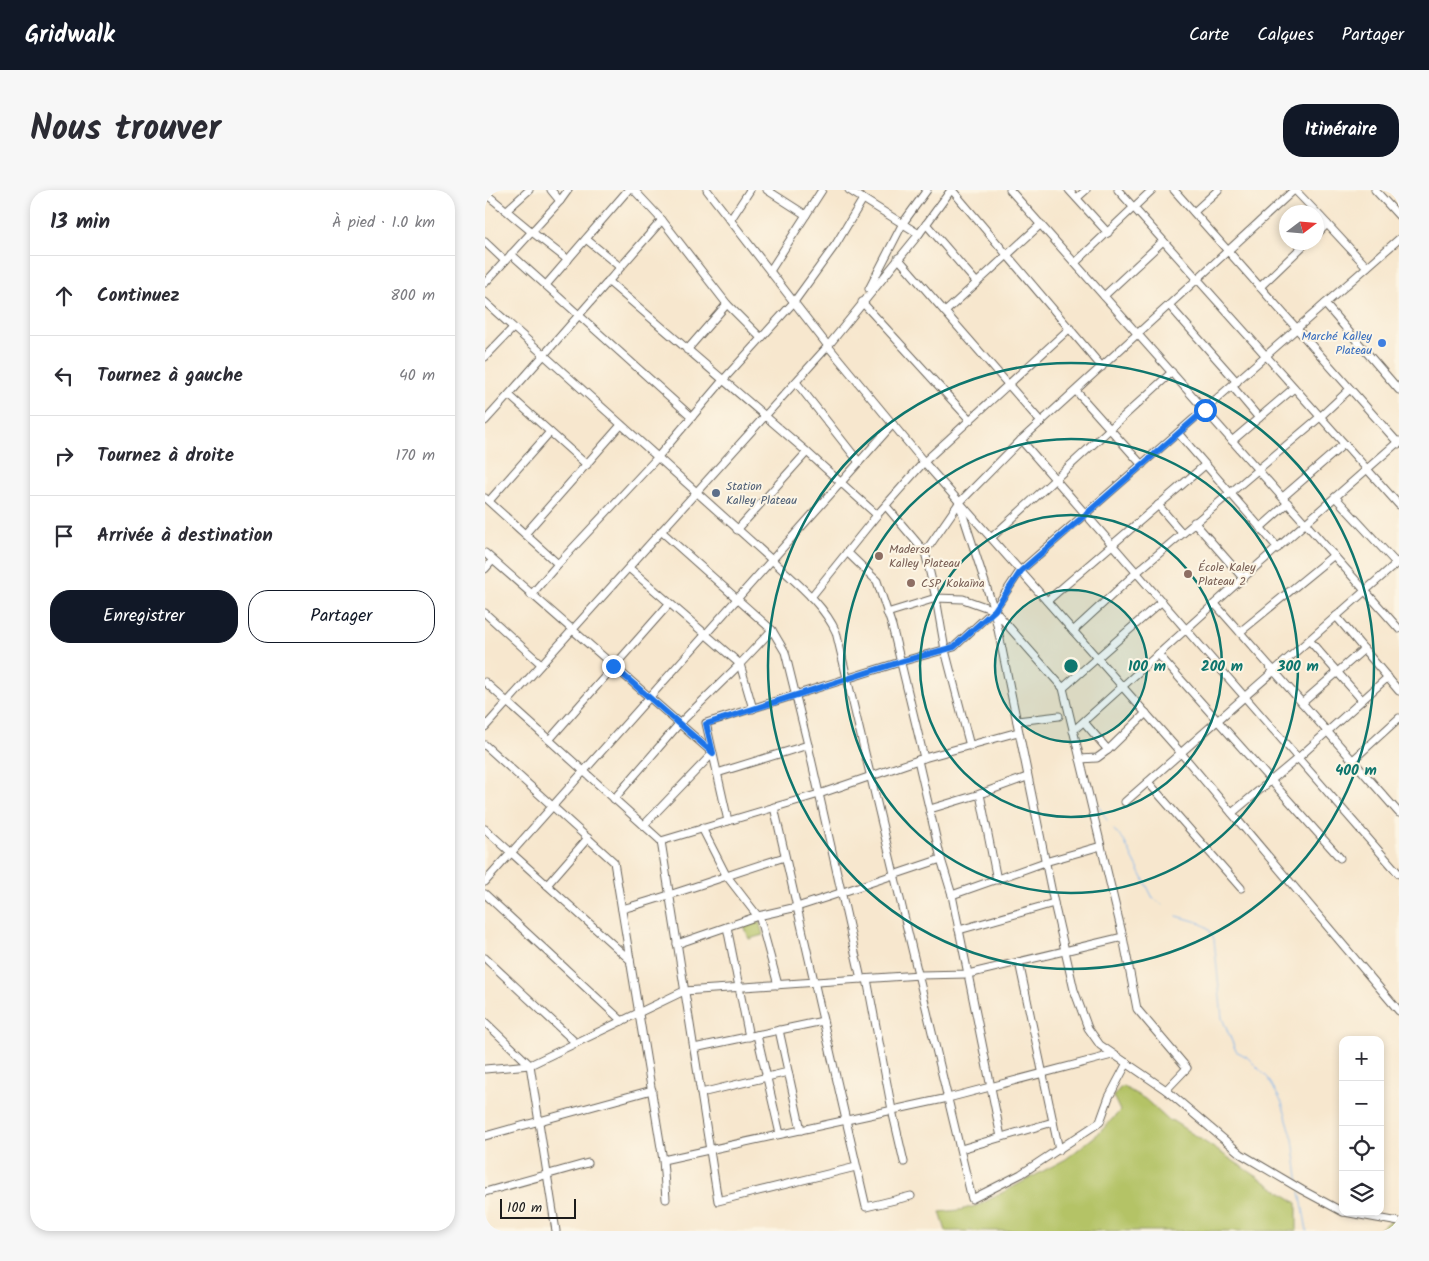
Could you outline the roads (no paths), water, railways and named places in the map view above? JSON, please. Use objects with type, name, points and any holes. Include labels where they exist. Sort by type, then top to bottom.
[{"type":"street","points":[[507,210],[529,190]]},
{"type":"street","points":[[551,190],[560,201]]},
{"type":"street","points":[[485,283],[568,190]]},
{"type":"street","points":[[546,285],[628,190]]},
{"type":"street","points":[[634,190],[662,220],[727,304],[761,338]]},
{"type":"street","points":[[707,190],[828,346],[924,462],[1181,753],[1399,1011]]},
{"type":"street","points":[[731,219],[750,190]]},
{"type":"street","points":[[767,190],[806,215]]},
{"type":"street","points":[[770,271],[822,190]]},
{"type":"street","points":[[849,190],[919,234]]},
{"type":"street","points":[[862,302],[903,223],[927,190]]},
{"type":"street","points":[[487,723],[828,346],[919,234],[951,190],[1102,367]]},
{"type":"street","points":[[1011,190],[1399,629]]},
{"type":"street","points":[[1017,197],[1023,190]]},
{"type":"street","points":[[1069,190],[1108,232]]},
{"type":"street","points":[[1077,198],[1086,190]]},
{"type":"street","points":[[1118,190],[1399,505]]},
{"type":"street","points":[[1075,263],[1152,190]]},
{"type":"street","points":[[1073,731],[1398,442],[1174,190]]},
{"type":"street","points":[[1194,212],[1218,190]]},
{"type":"street","points":[[925,552],[959,503],[1021,440],[1295,190],[1309,205]]},
{"type":"street","points":[[1375,190],[1399,216]]},
{"type":"street","points":[[485,193],[568,260]]},
{"type":"street","points":[[531,595],[657,458],[724,379],[794,302],[837,244],[863,198]]},
{"type":"street","points":[[485,421],[545,356],[662,220]]},
{"type":"street","points":[[1324,221],[1367,267]]},
{"type":"street","points":[[926,224],[977,283]]},
{"type":"street","points":[[945,312],[1041,224]]},
{"type":"street","points":[[1324,227],[1327,224]]},
{"type":"street","points":[[586,239],[620,267]]},
{"type":"street","points":[[1104,296],[1163,240]]},
{"type":"street","points":[[728,821],[706,724],[900,662],[954,647],[995,610],[1021,571],[1399,240]]},
{"type":"street","points":[[485,242],[505,261]]},
{"type":"street","points":[[1259,287],[1298,250]]},
{"type":"street","points":[[511,254],[692,417]]},
{"type":"street","points":[[899,258],[1041,422]]},
{"type":"street","points":[[608,281],[687,350],[724,379],[877,515]]},
{"type":"street","points":[[485,302],[772,560],[811,597],[826,614],[837,632],[972,1199],[1021,1174],[1100,1122],[1109,1097],[1127,1063]]},
{"type":"street","points":[[862,302],[970,420]]},
{"type":"street","points":[[687,350],[727,304]]},
{"type":"street","points":[[1325,304],[1399,390]]},
{"type":"street","points":[[1169,305],[1234,384],[1259,418]]},
{"type":"street","points":[[485,357],[513,328]]},
{"type":"street","points":[[811,597],[877,515],[924,462],[1070,328]]},
{"type":"street","points":[[991,538],[1172,372]]},
{"type":"street","points":[[796,382],[859,462]]},
{"type":"street","points":[[1232,441],[1294,388]]},
{"type":"street","points":[[1073,631],[1137,572],[1320,417],[1350,388]]},
{"type":"street","points":[[1076,391],[1142,464]]},
{"type":"street","points":[[509,395],[587,465]]},
{"type":"street","points":[[485,882],[893,424]]},
{"type":"street","points":[[525,534],[621,425]]},
{"type":"street","points":[[550,432],[487,500],[558,564]]},
{"type":"street","points":[[1178,433],[1278,548]]},
{"type":"street","points":[[1021,440],[1399,874]]},
{"type":"street","points":[[1283,497],[1343,444]]},
{"type":"street","points":[[737,530],[807,452]]},
{"type":"street","points":[[1047,601],[1205,465]]},
{"type":"street","points":[[1125,802],[1398,562],[1335,497]]},
{"type":"street","points":[[959,503],[995,610],[1027,777],[1054,903],[1074,990],[1088,1028],[1099,1045],[1167,1090],[1241,1154],[1339,1210]]},
{"type":"street","points":[[1260,528],[1288,503]]},
{"type":"street","points":[[1158,505],[1182,533]]},
{"type":"street","points":[[886,506],[925,552],[936,598],[945,650],[970,746]]},
{"type":"street","points":[[1194,522],[1243,578]]},
{"type":"street","points":[[661,531],[772,630],[785,652],[841,893],[864,979],[904,1162]]},
{"type":"street","points":[[847,552],[877,581],[895,637],[941,859],[952,895],[1001,1137]]},
{"type":"street","points":[[485,553],[713,753]]},
{"type":"street","points":[[1240,632],[1334,555]]},
{"type":"street","points":[[485,569],[492,561]]},
{"type":"street","points":[[629,568],[741,664],[753,709]]},
{"type":"street","points":[[887,613],[936,598],[963,600],[995,610],[1063,688],[1123,937],[1137,1009],[1187,1068],[1167,1090]]},
{"type":"street","points":[[1063,688],[1162,601]]},
{"type":"street","points":[[549,740],[669,604]]},
{"type":"street","points":[[1215,604],[1399,813]]},
{"type":"street","points":[[485,613],[541,664]]},
{"type":"street","points":[[1336,616],[1399,691]]},
{"type":"street","points":[[1393,622],[1399,616]]},
{"type":"street","points":[[614,799],[679,724],[741,664],[772,630]]},
{"type":"street","points":[[1309,640],[1362,700]]},
{"type":"street","points":[[1302,703],[1364,649]]},
{"type":"street","points":[[1158,654],[1340,858]]},
{"type":"street","points":[[1232,813],[1298,758],[1388,677]]},
{"type":"street","points":[[485,682],[661,840],[718,1201],[857,1167]]},
{"type":"street","points":[[1080,759],[1097,758],[1108,750],[1146,713]]},
{"type":"street","points":[[1017,721],[1059,716]]},
{"type":"street","points":[[1353,760],[1399,718]]},
{"type":"street","points":[[1084,722],[1108,750]]},
{"type":"street","points":[[661,840],[819,794],[921,759],[1018,732]]},
{"type":"street","points":[[485,745],[614,862],[652,1090],[667,1199]]},
{"type":"street","points":[[717,773],[808,745]]},
{"type":"street","points":[[643,825],[713,753]]},
{"type":"street","points":[[930,809],[1027,777]]},
{"type":"street","points":[[1148,782],[1241,888]]},
{"type":"street","points":[[979,794],[997,880]]},
{"type":"street","points":[[774,807],[866,1207],[911,1196]]},
{"type":"street","points":[[485,828],[630,960]]},
{"type":"street","points":[[702,828],[726,875],[760,919],[778,985]]},
{"type":"street","points":[[547,885],[588,838]]},
{"type":"street","points":[[952,895],[1045,862],[1101,846]]},
{"type":"street","points":[[622,909],[670,896],[726,875],[785,857]]},
{"type":"street","points":[[677,944],[758,916],[797,907],[941,859]]},
{"type":"street","points":[[485,894],[622,1021]]},
{"type":"street","points":[[959,930],[1054,903]]},
{"type":"street","points":[[727,927],[749,1036]]},
{"type":"street","points":[[485,1069],[530,1065],[684,991],[920,975],[968,974],[1123,937]]},
{"type":"street","points":[[485,958],[576,1043]]},
{"type":"street","points":[[1019,962],[1059,1150]]},
{"type":"street","points":[[693,1048],[823,1021]]},
{"type":"street","points":[[485,1022],[530,1065],[556,1231]]},
{"type":"street","points":[[779,1030],[801,1130]]},
{"type":"street","points":[[757,1035],[780,1134]]},
{"type":"street","points":[[663,1160],[949,1098],[1112,1055]]},
{"type":"street","points":[[701,1093],[788,1072]]},
{"type":"street","points":[[485,1136],[652,1090]]},
{"type":"street","points":[[961,1149],[1053,1122]]},
{"type":"street","points":[[485,1192],[588,1163]]},
{"type":"street","points":[[1365,1216],[1399,1222]]},
{"type":"waterway","points":[[1092,793],[1107,820]]},
{"type":"waterway","points":[[1114,830],[1124,841],[1153,898],[1163,905]]},
{"type":"waterway","points":[[1177,916],[1198,922],[1208,928],[1214,939],[1222,1018],[1236,1051],[1247,1057],[1268,1078],[1282,1103],[1293,1139],[1299,1185]]},
{"type":"waterway","points":[[1300,1192],[1307,1231]]},
{"type":"place","name":"Marché Kalley Plateau","points":[[1382,343]]},
{"type":"place","name":"Station Kalley Plateau","points":[[716,493]]},
{"type":"place","name":"Madersa Kalley Plateau","points":[[879,556]]},
{"type":"place","name":"École Kaley Plateau 2","points":[[1188,574]]},
{"type":"place","name":"CSP Kokaïna","points":[[911,583]]}]
